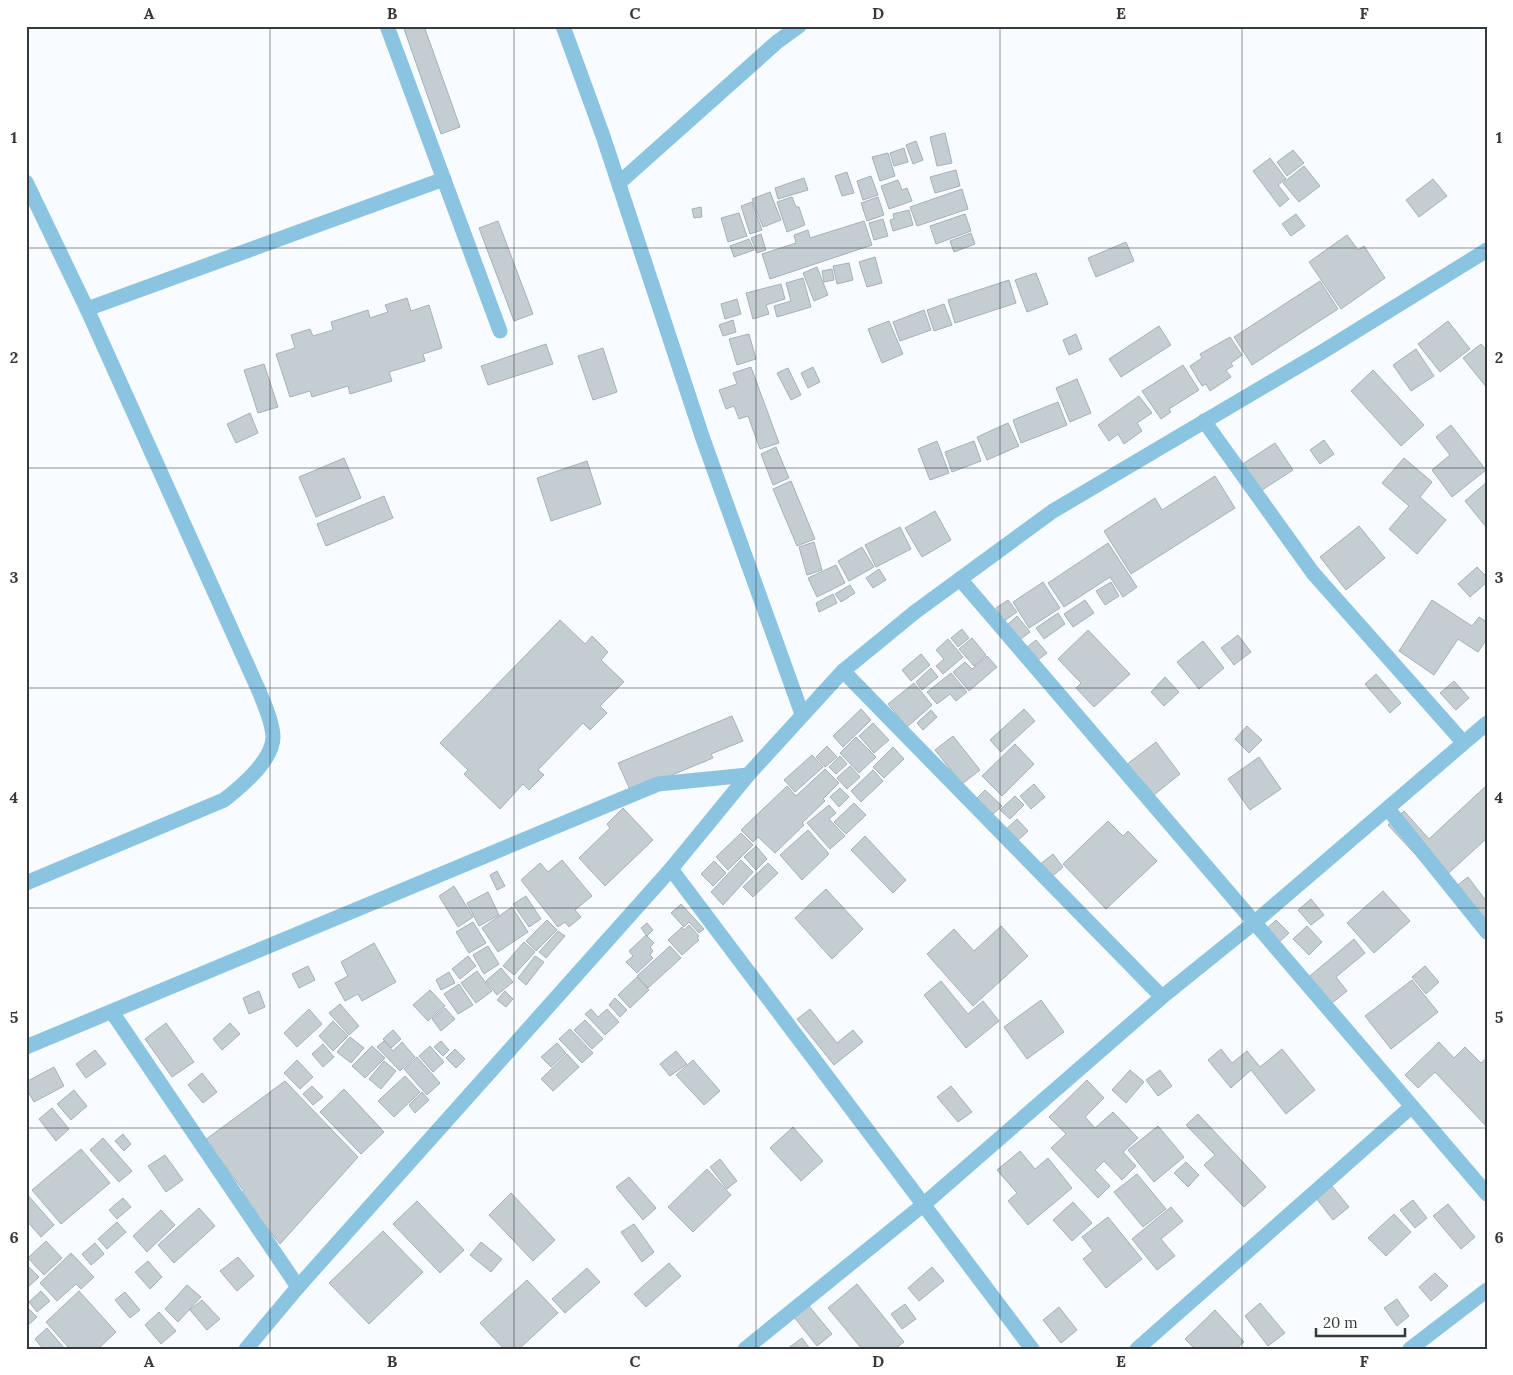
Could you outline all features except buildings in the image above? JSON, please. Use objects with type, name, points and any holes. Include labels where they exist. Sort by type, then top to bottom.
[{"type":"street","points":[[387,26],[500,331]]},
{"type":"street","points":[[563,26],[619,183],[703,439],[802,714]]},
{"type":"street","points":[[619,183],[777,42],[799,26]]},
{"type":"street","points":[[87,309],[444,178]]},
{"type":"street","points":[[26,182],[87,309],[260,691],[273,738],[267,755],[256,770],[242,786],[224,800],[26,883]]},
{"type":"street","points":[[246,1349],[298,1287],[671,869],[748,775],[843,671],[914,612],[1052,510],[1204,421],[1487,250]]},
{"type":"street","points":[[1204,421],[1313,574],[1462,742]]},
{"type":"street","points":[[960,579],[1487,1194]]},
{"type":"street","points":[[843,671],[1162,997]]},
{"type":"street","points":[[745,1349],[923,1204],[1162,997],[1255,922],[1388,809],[1462,742],[1487,723]]},
{"type":"street","points":[[26,1047],[658,784],[748,775]]},
{"type":"street","points":[[1388,809],[1487,932]]},
{"type":"street","points":[[671,869],[1032,1349]]},
{"type":"street","points":[[112,1012],[298,1287]]},
{"type":"street","points":[[1137,1349],[1411,1107]]},
{"type":"street","points":[[1410,1349],[1487,1290]]}]
